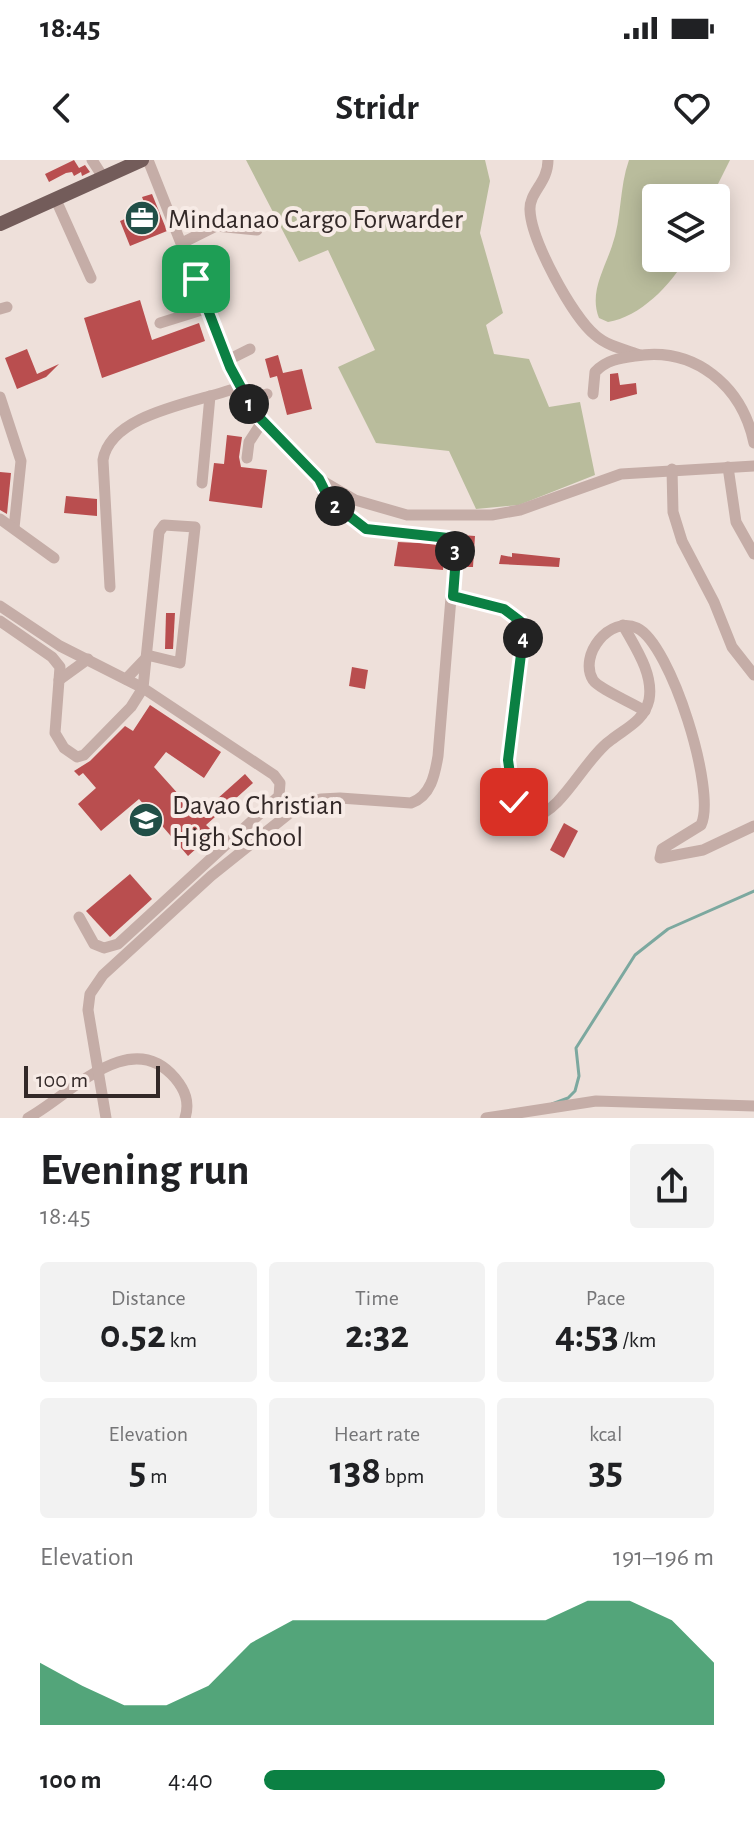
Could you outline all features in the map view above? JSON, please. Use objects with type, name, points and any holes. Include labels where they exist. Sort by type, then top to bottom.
[{"type":"main road","points":[[0,224],[142,160]]},
{"type":"street","points":[[92,160],[103,177]]},
{"type":"street","points":[[148,160],[239,387],[247,400],[262,422],[319,479],[370,506],[407,515],[434,517],[508,513],[601,478],[672,469],[754,466]]},
{"type":"street","points":[[548,160],[546,179],[529,207],[538,239],[585,325],[608,343],[640,355],[696,363],[725,382],[745,414],[754,443]]},
{"type":"street","points":[[56,200],[91,278]]},
{"type":"street","points":[[182,243],[216,226],[257,230]]},
{"type":"street","points":[[160,323],[208,308]]},
{"type":"street","points":[[228,360],[250,349]]},
{"type":"street","points":[[593,394],[593,380],[600,366],[640,355]]},
{"type":"street","points":[[110,587],[104,452],[112,440],[151,414],[239,387]]},
{"type":"street","points":[[247,400],[267,394]]},
{"type":"street","points":[[202,483],[210,396]]},
{"type":"street","points":[[0,397],[21,461],[14,528]]},
{"type":"street","points":[[247,458],[249,442],[262,422]]},
{"type":"street","points":[[728,467],[736,522],[754,554]]},
{"type":"street","points":[[672,469],[673,512],[682,541],[714,602],[732,647],[754,675]]},
{"type":"street","points":[[106,1118],[89,1028],[90,994],[94,986],[211,876],[307,803],[340,798],[411,803],[427,791],[438,756],[456,557],[448,538],[366,529],[330,501],[319,479]]},
{"type":"street","points":[[0,519],[54,558]]},
{"type":"street","points":[[0,621],[52,657],[60,667],[55,733],[64,748],[77,757],[96,745],[131,707],[143,688],[159,532],[164,525],[195,527],[180,663],[147,656]]},
{"type":"street","points":[[453,596],[504,609],[520,621],[523,638],[508,772],[514,802],[526,816],[541,816],[552,809],[602,747],[645,711],[650,690],[647,674],[623,625]]},
{"type":"street","points":[[0,606],[60,646],[143,688],[274,775],[280,783],[279,796],[112,948],[94,944],[79,917]]},
{"type":"street","points":[[645,711],[596,684],[591,675],[589,662],[600,637],[623,625],[640,629],[659,650],[687,722],[705,782],[707,801],[701,825],[662,849],[660,858],[703,850],[754,826]]},
{"type":"street","points":[[52,657],[60,646]]},
{"type":"street","points":[[126,679],[147,656]]},
{"type":"street","points":[[59,680],[88,659]]},
{"type":"street","points":[[28,1118],[97,1070],[129,1059],[156,1063],[182,1087],[187,1100],[185,1118]]},
{"type":"street","points":[[486,1118],[596,1101],[754,1106]]},
{"type":"green space","points":[[246,160],[485,160],[490,181],[480,233],[503,313],[486,325],[494,354],[529,359],[549,407],[580,402],[595,475],[519,505],[476,509],[449,451],[376,443],[338,367],[375,350],[328,250],[299,262]]},
{"type":"green space","points":[[629,160],[730,160],[718,184],[642,184],[642,272],[677,272],[643,307],[608,322],[599,318],[597,291],[615,235]]},
{"type":"building","points":[[74,160],[79,168],[85,165],[90,172],[82,176],[81,172],[74,176],[72,172],[66,173],[49,182],[45,174]]},
{"type":"building","points":[[152,194],[167,231],[130,246],[120,221],[147,210],[142,197]]},
{"type":"building","points":[[140,300],[152,340],[199,323],[205,341],[102,378],[84,318]]},
{"type":"building","points":[[27,349],[37,374],[59,364],[46,377],[17,389],[5,358]]},
{"type":"building","points":[[278,355],[283,373],[302,369],[312,409],[287,415],[277,376],[270,378],[265,359]]},
{"type":"building","points":[[618,373],[620,385],[636,383],[637,394],[610,401],[610,374]]},
{"type":"building","points":[[227,435],[242,437],[241,467],[267,470],[262,508],[209,501],[214,463],[224,464]]},
{"type":"building","points":[[0,472],[11,473],[7,514],[0,510]]},
{"type":"building","points":[[66,496],[97,499],[97,516],[64,513]]},
{"type":"building","points":[[462,535],[475,536],[473,567],[464,567]]},
{"type":"building","points":[[398,542],[437,544],[445,551],[443,570],[394,566]]},
{"type":"building","points":[[512,553],[560,558],[559,567],[499,564],[501,555],[512,557]]},
{"type":"building","points":[[166,613],[175,613],[173,649],[165,649]]},
{"type":"building","points":[[352,667],[368,670],[365,689],[349,686]]},
{"type":"building","points":[[150,705],[221,752],[204,778],[166,752],[154,767],[198,816],[245,774],[253,783],[206,825],[220,838],[204,854],[198,847],[188,856],[139,799],[101,831],[78,804],[96,788],[83,773],[79,776],[74,771],[90,761],[125,726],[133,731]]},
{"type":"building","points":[[564,823],[578,831],[564,858],[550,850]]},
{"type":"building","points":[[130,874],[152,899],[110,937],[86,911]]},
{"type":"waterway","points":[[552,1104],[568,1098],[575,1091],[579,1076],[576,1048],[635,955],[668,929],[754,891]]},
{"type":"place","name":"Mindanao Cargo Forwarder","points":[[142,218]]},
{"type":"place","name":"Davao Christian High School","points":[[146,820]]},
{"type":"route","points":[[196,279],[239,387],[266,427],[319,479],[323,494],[366,529],[397,535],[448,538],[456,557],[453,596],[504,609],[517,616],[523,638],[508,760],[514,802]]}]
